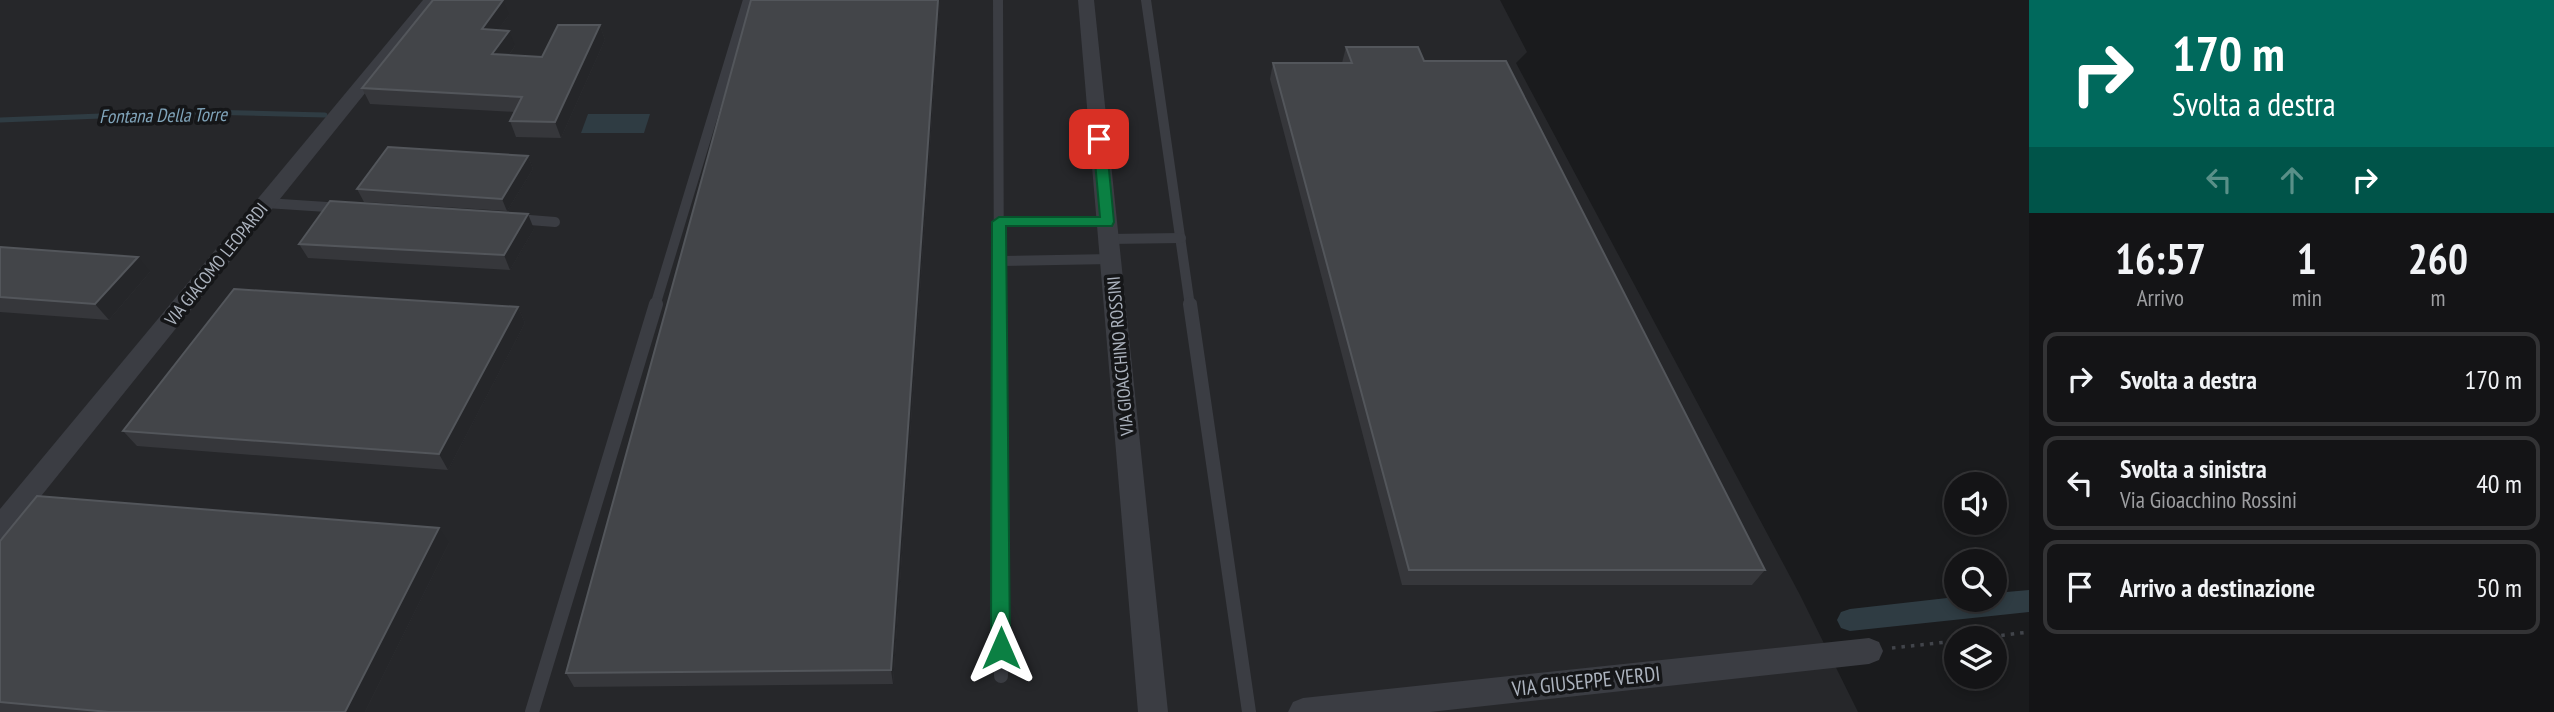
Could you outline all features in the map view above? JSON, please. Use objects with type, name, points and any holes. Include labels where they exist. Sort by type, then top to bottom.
[{"type":"street","name":"VIA GIACOMO LEOPARDI","points":[[0,528],[432,0]]},
{"type":"street","name":"VIA GIOACCHINO ROSSINI","points":[[1086,0],[1153,712]]},
{"type":"street","name":"VIA GIUSEPPE VERDI","points":[[1303,712],[1869,651]]},
{"type":"lane","points":[[532,712],[748,0]]},
{"type":"lane","points":[[998,0],[1001,676]]},
{"type":"lane","points":[[1146,0],[1249,712]]},
{"type":"lane","points":[[266,203],[349,208]]},
{"type":"lane","points":[[500,218],[555,222]]},
{"type":"lane","points":[[999,222],[1109,240]]},
{"type":"lane","points":[[999,261],[1109,240],[1181,239]]},
{"type":"path","points":[[2007,635],[2029,632]]},
{"type":"path","points":[[1869,651],[1944,642]]},
{"type":"shaded area","points":[[0,0],[1500,0],[1527,52],[1516,63],[1800,595],[1858,712],[0,712]]},
{"type":"shaded area","points":[[588,114],[650,114],[644,133],[581,133]]},
{"type":"building","points":[[433,0],[503,0],[482,29],[509,31],[492,54],[542,57],[558,25],[600,25],[555,122],[510,121],[522,97],[362,88]]},
{"type":"building","points":[[751,0],[938,0],[891,670],[566,673]]},
{"type":"building","points":[[1346,47],[1418,47],[1424,61],[1506,61],[1765,570],[1409,570],[1273,63],[1352,63]]},
{"type":"building","points":[[388,147],[528,156],[502,199],[357,189]]},
{"type":"building","points":[[330,201],[528,214],[504,255],[299,244]]},
{"type":"building","points":[[0,247],[138,257],[95,304],[0,297]]},
{"type":"building","points":[[234,289],[518,307],[439,454],[123,431]]},
{"type":"building","points":[[37,496],[439,528],[345,712],[109,712],[0,702],[0,541]]},
{"type":"waterway","name":"Fontana Della Torre","points":[[0,120],[202,112],[325,115]]},
{"type":"waterway","points":[[1850,620],[2029,601]]},
{"type":"route","points":[[1001,648],[999,222],[1107,222],[1099,139]]}]
